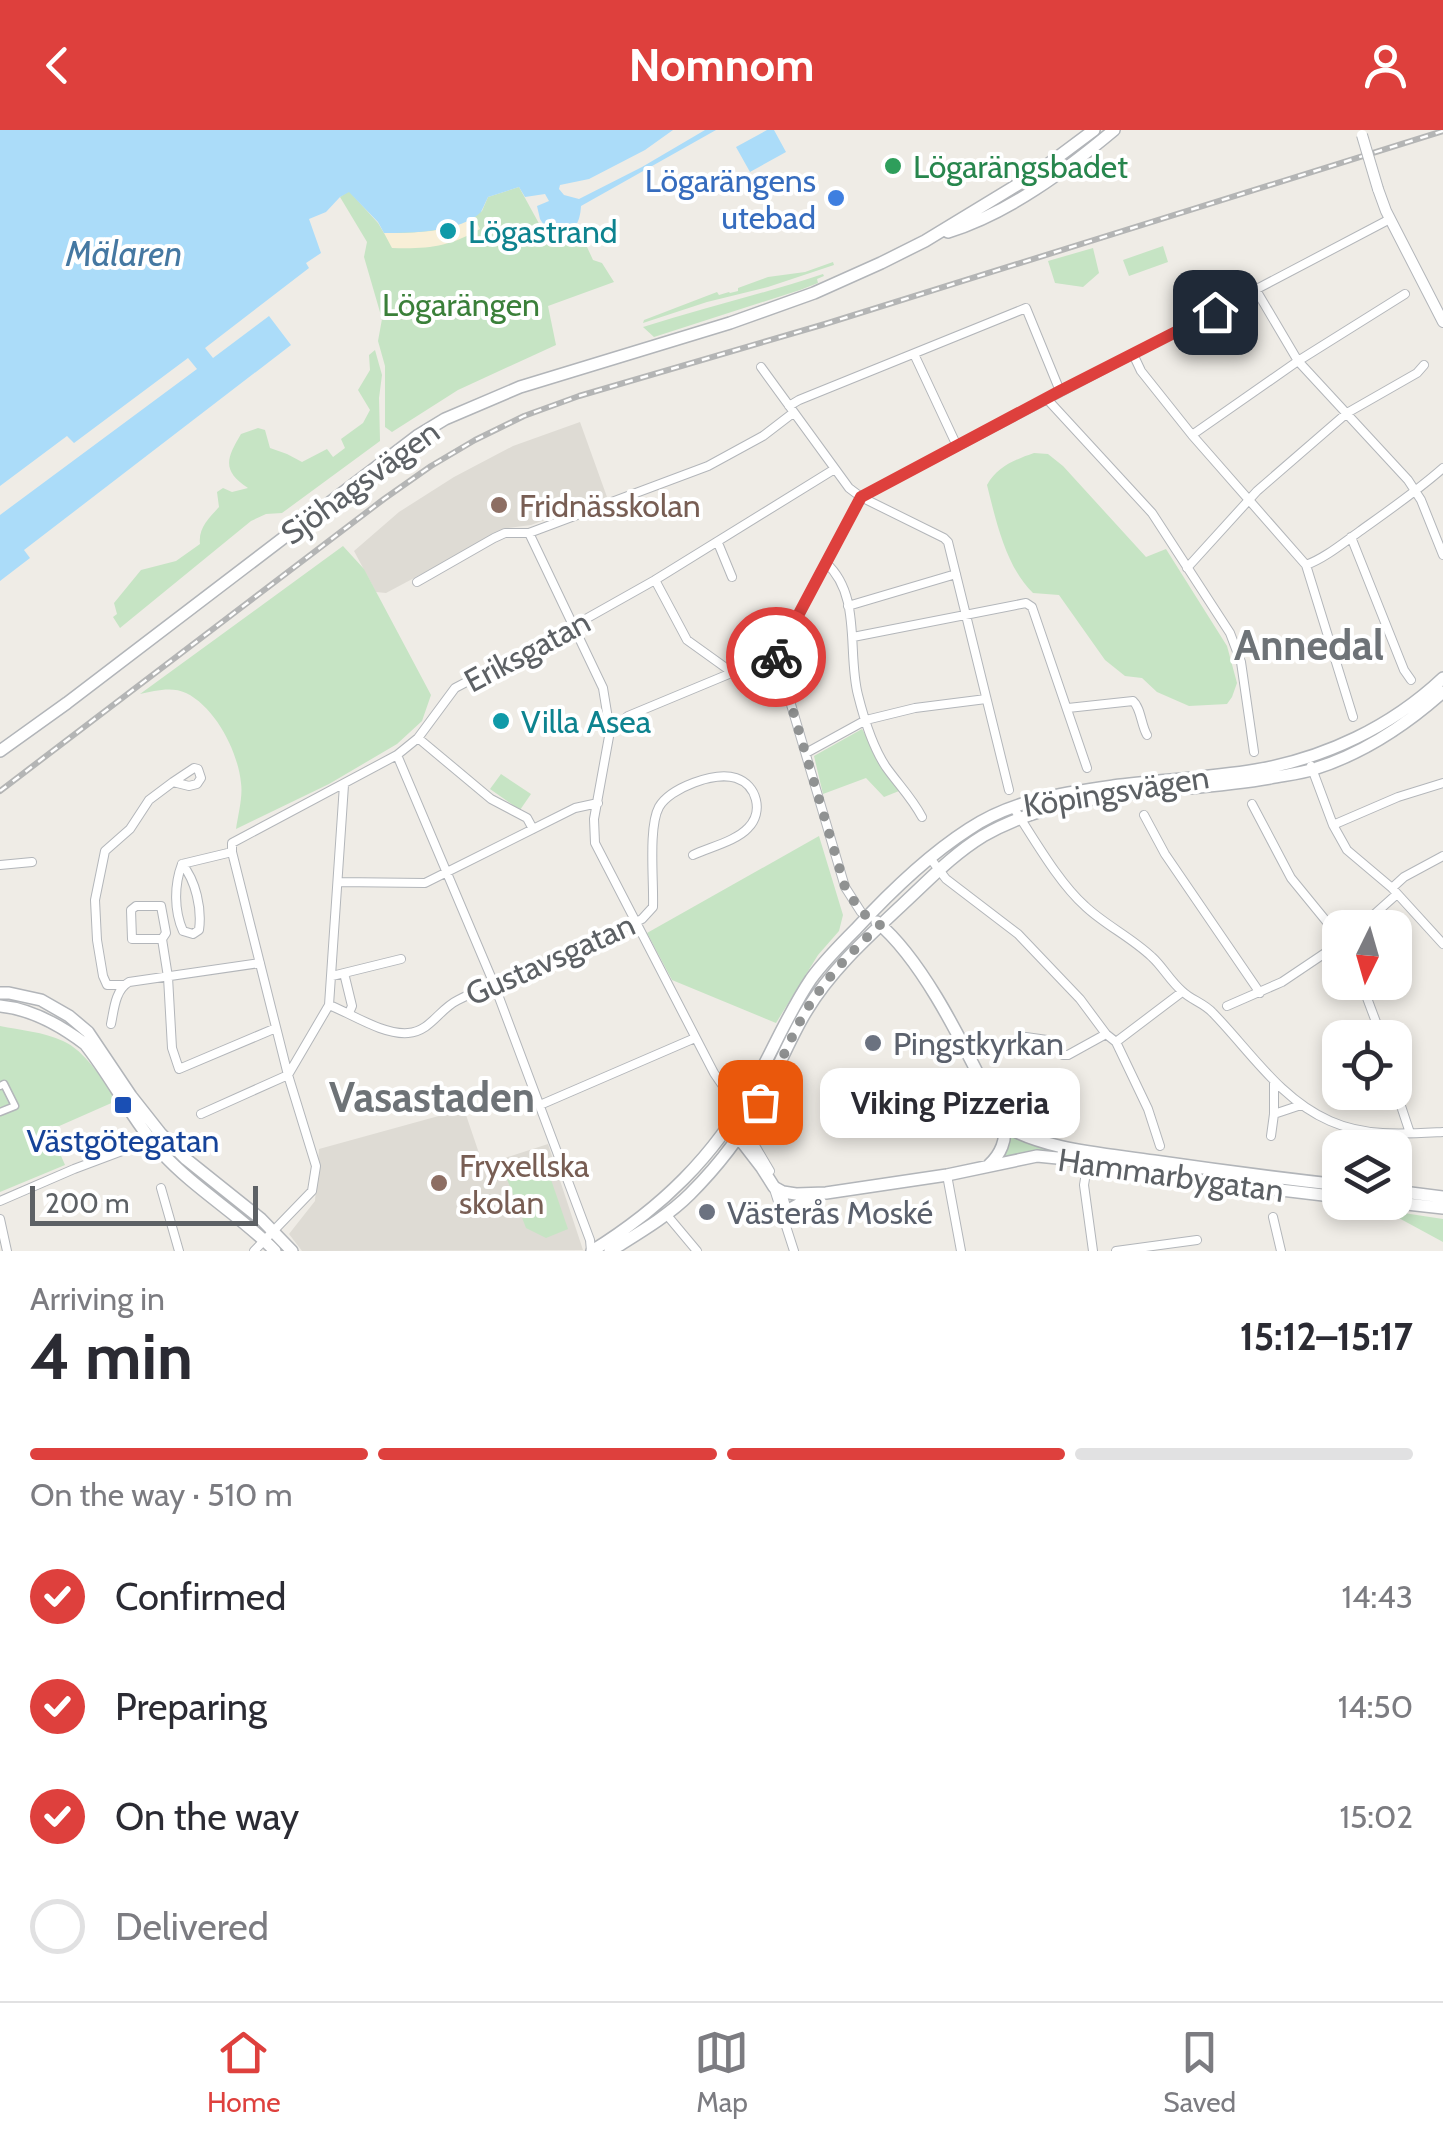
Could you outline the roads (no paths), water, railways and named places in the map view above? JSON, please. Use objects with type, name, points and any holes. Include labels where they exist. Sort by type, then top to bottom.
[{"type":"main road","name":"Sjöhagsvägen","points":[[0,751],[417,436],[445,420],[520,387],[814,293],[934,236],[1035,174],[1095,130]]},
{"type":"main road","points":[[1077,159],[1095,130]]},
{"type":"main road","name":"Sjöhagsvägen","points":[[934,236],[968,226],[1010,203],[1055,176],[1114,130]]},
{"type":"main road","name":"Köpingsvägen","points":[[736,1127],[813,976],[867,916],[972,827],[1013,807],[1063,793],[1310,764],[1385,722],[1423,697],[1443,678]]},
{"type":"main road","name":"Köpingsvägen","points":[[746,1111],[765,1093],[817,994],[934,863],[1045,810],[1099,798],[1247,782],[1310,764],[1376,740],[1398,728],[1443,692]]},
{"type":"main road","points":[[867,916],[909,955],[1004,1125],[1003,1144],[989,1165]]},
{"type":"main road","points":[[0,994],[41,1000],[88,1032],[168,1142],[230,1194],[269,1236],[274,1251]]},
{"type":"main road","points":[[0,1006],[43,1018],[85,1044],[161,1152],[188,1179],[292,1251]]},
{"type":"main road","name":"Hammarbygatan","points":[[1004,1125],[1031,1140],[1168,1177],[1322,1195]]},
{"type":"main road","points":[[592,1251],[675,1190],[736,1127]]},
{"type":"main road","points":[[736,1127],[752,1157],[778,1189]]},
{"type":"main road","points":[[610,1251],[691,1194],[718,1162],[736,1127]]},
{"type":"main road","points":[[718,1162],[737,1152],[752,1157]]},
{"type":"main road","name":"Hammarbygatan","points":[[778,1189],[826,1193],[1037,1156],[1089,1156],[1322,1183]]},
{"type":"main road","name":"Hammarbygatan","points":[[787,1220],[792,1208],[826,1193]]},
{"type":"main road","points":[[1412,1194],[1443,1197]]},
{"type":"main road","points":[[1412,1205],[1443,1208]]},
{"type":"street","points":[[1361,132],[1390,219],[1443,322]]},
{"type":"street","points":[[610,730],[628,716],[733,672],[775,659],[861,497],[1390,219]]},
{"type":"street","points":[[1256,290],[1298,360],[1416,491],[1443,555]]},
{"type":"street","points":[[1192,435],[1298,360],[1405,294]]},
{"type":"street","points":[[417,582],[505,533],[529,532],[708,466],[763,436],[799,400],[1026,308],[1060,391]]},
{"type":"street","points":[[914,354],[957,446]]},
{"type":"street","points":[[1133,354],[1141,371],[1192,435],[1306,565],[1353,718]]},
{"type":"street","points":[[1187,568],[1249,500],[1348,413],[1424,365]]},
{"type":"street","points":[[761,367],[848,488],[948,542],[1009,790]]},
{"type":"street","points":[[1047,398],[1152,513],[1230,633],[1238,651],[1254,752]]},
{"type":"street","points":[[1306,565],[1351,538],[1443,468]]},
{"type":"street","name":"Eriksgatan","points":[[182,864],[232,848],[397,755],[418,738],[455,688],[718,544],[833,470]]},
{"type":"street","points":[[529,532],[603,688],[610,730],[593,828],[595,843],[714,1073],[731,1098],[746,1111]]},
{"type":"street","points":[[1351,538],[1411,680]]},
{"type":"street","points":[[718,544],[732,577]]},
{"type":"street","points":[[826,564],[839,576],[848,606],[857,692],[866,720],[883,762],[922,817]]},
{"type":"street","points":[[848,606],[956,574]]},
{"type":"street","points":[[655,580],[687,640],[733,672]]},
{"type":"street","points":[[853,637],[1032,606],[1087,768]]},
{"type":"street","points":[[775,659],[845,887],[867,916]]},
{"type":"street","points":[[806,753],[866,720],[986,698]]},
{"type":"street","points":[[1068,708],[1132,701],[1147,735]]},
{"type":"street","points":[[418,738],[491,799],[527,818],[533,828]]},
{"type":"street","points":[[397,755],[494,984],[592,1251]]},
{"type":"street","points":[[1310,764],[1348,850],[1394,891],[1443,944]]},
{"type":"street","name":"Gustavsgatan","points":[[329,1004],[385,1030],[416,1032],[430,1025],[450,1004],[635,922],[653,907],[653,832],[660,806],[668,796],[704,780],[726,776],[744,782],[757,800],[758,811],[752,824],[744,832],[693,854]]},
{"type":"street","points":[[123,985],[107,985],[97,940],[95,894],[104,852],[130,829],[149,800],[173,782]]},
{"type":"street","points":[[1334,825],[1443,782]]},
{"type":"street","points":[[201,1114],[288,1075],[329,1004],[344,785]]},
{"type":"street","points":[[338,882],[424,883],[575,808],[598,803]]},
{"type":"street","points":[[1252,804],[1291,878],[1322,917]]},
{"type":"street","points":[[1013,807],[1075,896],[1154,958],[1182,992],[1212,1012],[1274,1081],[1318,1115],[1357,1130]]},
{"type":"street","points":[[1144,815],[1164,854],[1260,993]]},
{"type":"street","points":[[232,848],[288,1075],[315,1158],[312,1191],[254,1251]]},
{"type":"street","points":[[1376,910],[1404,877],[1443,856]]},
{"type":"street","points":[[0,865],[32,862]]},
{"type":"street","points":[[934,863],[946,878],[1018,934],[1116,1042],[1148,1109],[1160,1146]]},
{"type":"street","points":[[182,864],[196,891],[200,914],[199,930],[193,934],[183,931],[178,915],[178,876],[182,864]]},
{"type":"street","points":[[162,939],[132,940],[131,910],[136,906],[161,906],[172,1048],[179,1070],[276,1028]]},
{"type":"street","points":[[1226,1006],[1282,982],[1322,953]]},
{"type":"street","points":[[332,976],[400,959]]},
{"type":"street","points":[[111,1024],[119,992],[128,982],[260,964]]},
{"type":"street","points":[[344,973],[352,1006],[350,1013]]},
{"type":"street","points":[[1116,1042],[1182,992]]},
{"type":"street","points":[[1026,1037],[1046,1040],[1068,1055],[1106,1034]]},
{"type":"street","points":[[540,1106],[695,1038]]},
{"type":"street","points":[[857,1078],[870,1113],[978,1074]]},
{"type":"street","points":[[1271,1136],[1274,1081]]},
{"type":"street","points":[[0,1086],[4,1084],[15,1106],[0,1112]]},
{"type":"street","points":[[1274,1114],[1302,1104]]},
{"type":"street","points":[[736,1127],[778,1189],[794,1251]]},
{"type":"street","points":[[1412,1133],[1443,1132]]},
{"type":"street","points":[[0,1201],[138,1145]]},
{"type":"street","points":[[1089,1156],[1084,1185],[1093,1251]]},
{"type":"street","points":[[947,1174],[961,1251]]},
{"type":"street","points":[[161,1188],[180,1251]]},
{"type":"street","points":[[666,1214],[697,1251]]},
{"type":"street","points":[[1273,1217],[1281,1251]]},
{"type":"street","points":[[0,1219],[7,1251]]},
{"type":"street","points":[[1116,1251],[1197,1240]]},
{"type":"water","name":"Mälaren","points":[[0,130],[673,130],[645,150],[589,179],[560,185],[564,195],[579,199],[705,130],[716,130],[581,206],[574,229],[564,235],[551,236],[540,219],[537,206],[549,201],[545,194],[525,197],[519,187],[488,197],[481,212],[461,224],[407,233],[384,233],[349,192],[340,197],[326,212],[309,219],[321,253],[306,263],[309,268],[205,348],[213,358],[269,316],[291,345],[24,550],[30,558],[0,581],[0,515],[197,369],[188,358],[74,443],[67,436],[0,486]]},
{"type":"water","points":[[774,130],[786,152],[750,172],[736,147]]},
{"type":"railway","points":[[0,791],[384,499],[431,466],[524,416],[1443,131]]},
{"type":"place","name":"Lögarängsbadet","points":[[893,166]]},
{"type":"place","name":"Lögarängens utebad","points":[[836,198]]},
{"type":"place","name":"Lögastrand","points":[[448,231]]},
{"type":"place","name":"Fridnässkolan","points":[[499,505]]},
{"type":"place","name":"Villa Asea","points":[[501,721]]},
{"type":"place","name":"Pingstkyrkan","points":[[873,1043]]},
{"type":"place","name":"Viking Pizzeria","points":[[760,1102]]},
{"type":"place","name":"Västgötegatan","points":[[123,1105]]},
{"type":"place","name":"Fryxellska skolan","points":[[439,1183]]},
{"type":"place","name":"Västerås Moské","points":[[707,1212]]},
{"type":"district","name":"Annedal","points":[[1309,645]]},
{"type":"district","name":"Vasastaden","points":[[432,1097]]},
{"type":"park label","name":"Lögarängen","points":[[461,304]]}]
